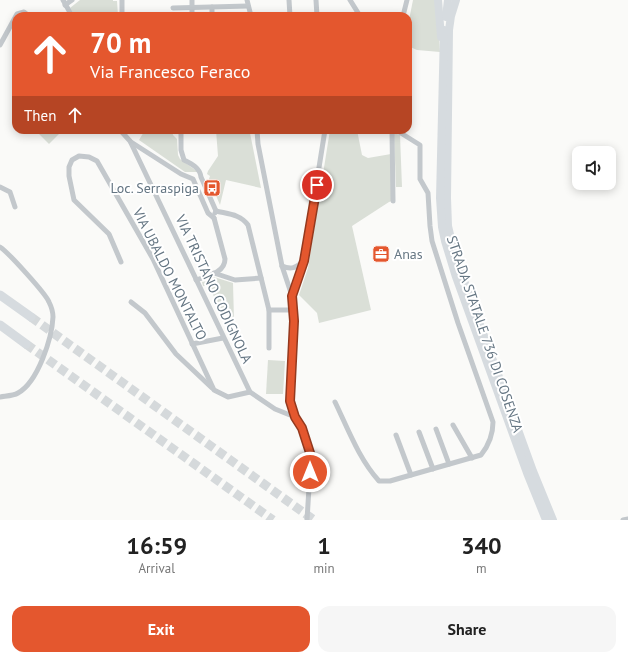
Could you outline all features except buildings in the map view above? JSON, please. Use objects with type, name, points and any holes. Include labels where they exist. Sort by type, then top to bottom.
[{"type":"highway","points":[[438,0],[442,60]]},
{"type":"highway","name":"STRADA STATALE 736 DI COSENZA","points":[[448,0],[442,60],[440,198],[444,241],[527,473],[546,520]]},
{"type":"highway","name":"STRADA STATALE 736 DI COSENZA","points":[[456,0],[451,16],[449,35],[446,198],[448,226],[462,275],[533,471],[553,520]]},
{"type":"highway","points":[[0,294],[31,317]]},
{"type":"highway","points":[[0,325],[26,344]]},
{"type":"street","points":[[70,12],[64,2],[72,0]]},
{"type":"street","points":[[122,0],[122,12]]},
{"type":"street","points":[[192,0],[192,12]]},
{"type":"street","points":[[247,0],[250,12]]},
{"type":"street","points":[[289,0],[290,12]]},
{"type":"street","points":[[316,0],[317,12]]},
{"type":"street","points":[[350,0],[358,12]]},
{"type":"street","points":[[404,12],[405,1]]},
{"type":"street","points":[[173,8],[248,6]]},
{"type":"street","points":[[212,7],[212,12]]},
{"type":"street","points":[[0,45],[12,23]]},
{"type":"street","name":"VIA TRISTANO CODIGNOLA","points":[[124,134],[130,141],[250,392],[275,409],[295,417]]},
{"type":"street","points":[[181,134],[181,150],[184,160],[197,168],[200,172],[216,211],[214,218],[225,260],[224,267],[214,273],[196,280]]},
{"type":"street","points":[[257,134],[282,266],[292,296],[294,321],[290,401],[295,417],[302,428],[311,456],[306,520]]},
{"type":"street","points":[[292,296],[304,261],[324,134]]},
{"type":"street","points":[[392,134],[393,201]]},
{"type":"street","points":[[335,402],[369,470],[379,481],[390,481],[481,455],[486,450],[493,431],[493,422],[456,316],[432,241],[428,193],[420,180],[420,145],[402,134]]},
{"type":"street","points":[[130,141],[181,174],[193,179],[201,177]]},
{"type":"street","name":"VIA UBALDO MONTALTO","points":[[120,262],[109,234],[74,200],[69,172],[72,160],[76,157],[84,156],[97,160],[152,259],[214,390]]},
{"type":"street","points":[[193,179],[208,213],[214,218]]},
{"type":"street","points":[[0,187],[10,192],[15,207]]},
{"type":"street","points":[[216,211],[244,219],[248,225],[269,310],[269,348]]},
{"type":"street","points":[[0,247],[19,264],[49,300],[53,315],[42,361],[30,383],[17,394],[0,397]]},
{"type":"street","points":[[282,266],[292,269],[304,261]]},
{"type":"street","points":[[214,273],[234,280],[261,278]]},
{"type":"street","points":[[131,302],[145,313],[176,354],[214,390],[228,397],[250,392]]},
{"type":"street","points":[[269,310],[293,310]]},
{"type":"street","points":[[192,344],[223,338]]},
{"type":"street","points":[[453,424],[472,458]]},
{"type":"street","points":[[436,429],[449,464]]},
{"type":"street","points":[[418,432],[433,469]]},
{"type":"street","points":[[396,435],[411,475]]},
{"type":"street","points":[[623,520],[628,519]]},
{"type":"shaded area","points":[[80,0],[113,0],[117,1],[118,12],[72,12],[70,8]]},
{"type":"shaded area","points":[[413,0],[437,0],[440,52],[417,50],[412,48],[412,12],[411,12]]},
{"type":"shaded area","points":[[39,134],[59,134],[49,144]]},
{"type":"shaded area","points":[[143,134],[173,134],[177,139],[178,155],[180,159],[198,172],[185,172],[139,140]]},
{"type":"shaded area","points":[[216,134],[250,134],[261,188],[226,180],[220,205],[209,179],[210,176],[207,174],[218,156]]},
{"type":"shaded area","points":[[329,134],[358,134],[362,155],[368,158],[391,154],[392,201],[352,226],[371,310],[319,323],[317,313],[299,295],[308,268]]},
{"type":"shaded area","points":[[394,134],[400,135],[402,187],[396,187]]},
{"type":"shaded area","points":[[214,277],[233,283],[234,320],[230,320],[227,314],[223,316],[209,286],[203,286],[202,282]]},
{"type":"shaded area","points":[[268,360],[285,361],[283,394],[266,394]]},
{"type":"tunnel","points":[[31,317],[314,520]]},
{"type":"tunnel","points":[[26,344],[273,520]]},
{"type":"place","name":"Loc. Serraspiga","points":[[212,188]]},
{"type":"place","name":"Anas","points":[[381,254]]},
{"type":"route","points":[[310,472],[311,456],[302,428],[295,417],[290,401],[294,321],[292,296],[304,261],[317,185]]}]
